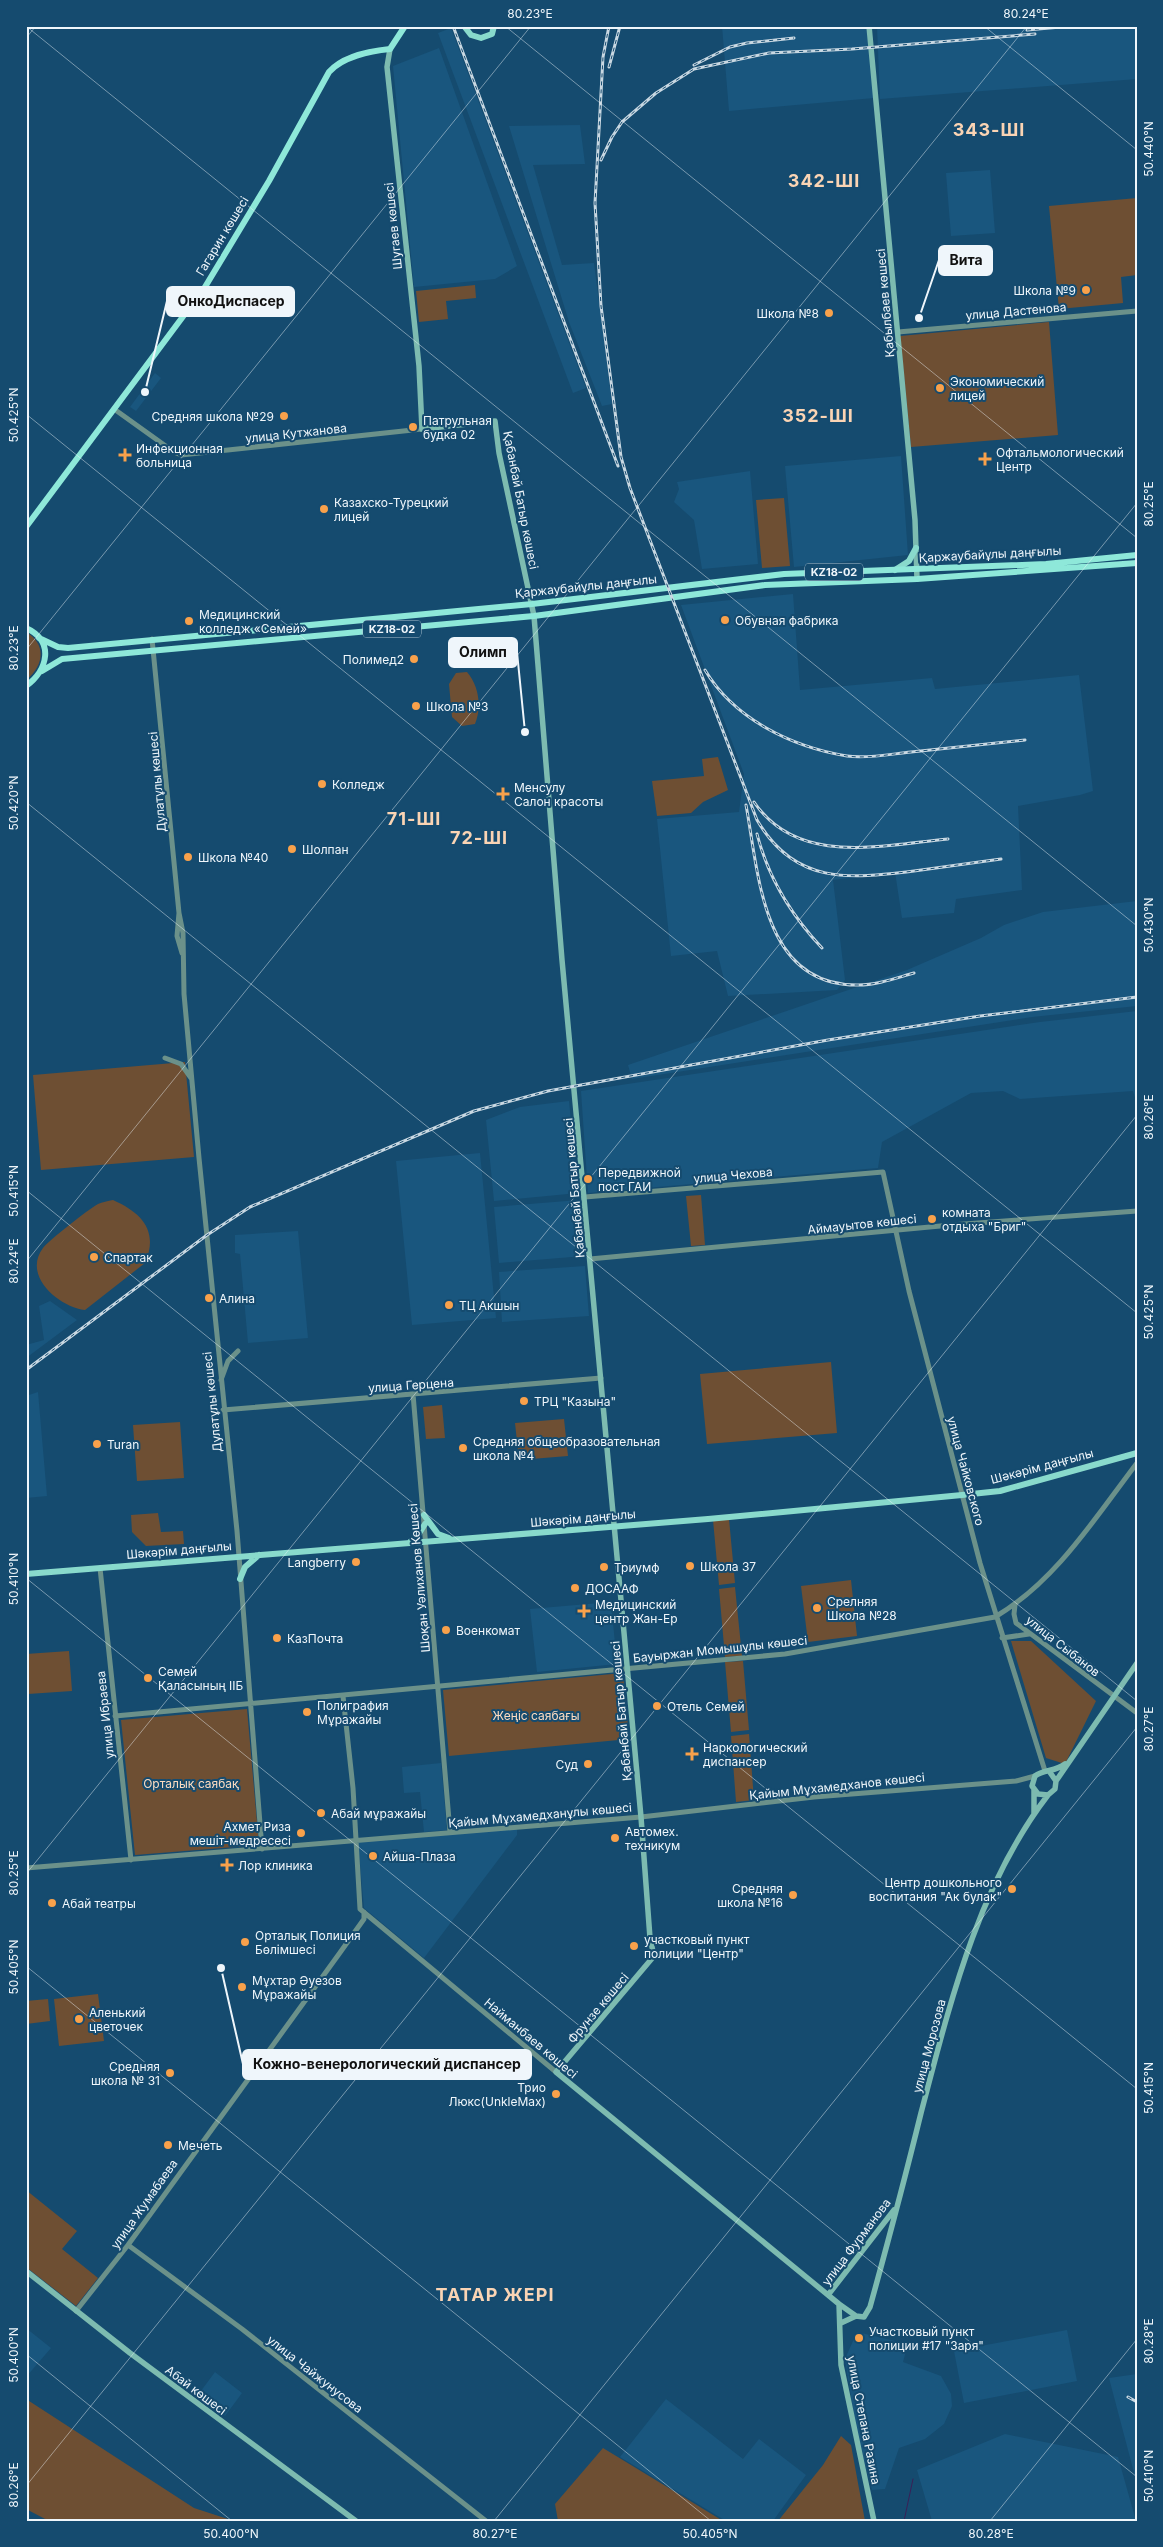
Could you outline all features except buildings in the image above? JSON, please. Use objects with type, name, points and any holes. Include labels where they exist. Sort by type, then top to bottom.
[{"type":"highway","name":"Шугаев көшесі","points":[[390,49],[405,26]]},
{"type":"highway","name":"Гагарин көшесі","points":[[26,527],[205,287],[269,181],[329,72],[334,66],[362,54],[390,49]]},
{"type":"highway","name":"Қаржаубайұлы даңғылы","points":[[26,628],[58,647],[68,648],[532,604],[784,574],[1046,564],[1137,554]]},
{"type":"highway","name":"Қаржаубайұлы даңғылы","points":[[26,686],[42,671],[62,659],[534,616],[765,585],[917,579],[1137,563]]},
{"type":"highway","points":[[40,638],[46,658],[42,671]]},
{"type":"main road","points":[[464,26],[471,35],[481,38],[492,34],[494,26]]},
{"type":"main road","name":"Қабылбаев көшесі","points":[[869,26],[898,332],[917,579]]},
{"type":"main road","name":"Шугаев көшесі","points":[[390,49],[387,67],[419,366],[422,429]]},
{"type":"main road","name":"улица Кутжанова","points":[[422,429],[495,421]]},
{"type":"main road","name":"Қабанбай Батыр көшесі","points":[[495,421],[498,453],[534,616],[562,960],[641,1817],[650,1938],[654,1956]]},
{"type":"main road","points":[[894,570],[908,562],[916,548]]},
{"type":"main road","name":"Шәкәрім даңғылы","points":[[26,1574],[614,1526],[1000,1491],[1137,1453]]},
{"type":"main road","points":[[424,1515],[438,1534],[452,1539]]},
{"type":"main road","points":[[409,1543],[418,1535],[425,1524]]},
{"type":"main road","points":[[240,1579],[245,1567],[259,1556]]},
{"type":"main road","points":[[1034,1790],[1043,1795],[1055,1789],[1056,1780],[1137,1663]]},
{"type":"main road","points":[[1034,1813],[1032,1782],[1035,1776],[1058,1769],[1071,1760]]},
{"type":"main road","points":[[1047,1771],[1056,1780]]},
{"type":"main road","name":"улица Морозова","points":[[856,2316],[864,2317],[870,2307],[940,2041],[965,1959],[1005,1862],[1034,1813],[1048,1794]]},
{"type":"main road","name":"Фрунзе көшесі","points":[[556,2072],[654,1956]]},
{"type":"main road","name":"Найманбаев көшесі","points":[[556,2072],[856,2316]]},
{"type":"main road","name":"улица Фурманова","points":[[828,2295],[891,2215],[899,2201]]},
{"type":"main road","name":"Абай көшесі","points":[[26,2271],[76,2311],[356,2521]]},
{"type":"main road","name":"улица Степана Разина","points":[[839,2304],[841,2365],[874,2521]]},
{"type":"main road","points":[[841,2322],[856,2316]]},
{"type":"street","name":"улица Дастенова","points":[[898,332],[1137,311]]},
{"type":"street","name":"улица Кутжанова","points":[[114,409],[174,452],[182,455],[422,429]]},
{"type":"street","name":"Дулатұлы көшесі","points":[[152,639],[179,913],[177,936],[182,954],[222,1410],[238,1556],[262,1848]]},
{"type":"street","points":[[164,1058],[181,1064],[192,1079]]},
{"type":"street","name":"улица Чехова","points":[[585,1197],[883,1172]]},
{"type":"street","name":"улица Чайковского","points":[[883,1172],[894,1231],[995,1617],[1047,1771]]},
{"type":"street","name":"Аймауытов көшесі","points":[[590,1259],[1137,1210]]},
{"type":"street","points":[[220,1382],[228,1360],[238,1351]]},
{"type":"street","name":"улица Герцена","points":[[222,1410],[505,1388],[601,1378]]},
{"type":"street","name":"Шоқан Уәлиханов Көшесі","points":[[413,1394],[450,1832]]},
{"type":"street","name":"Бауыржан Момышұлы көшесі","points":[[115,1716],[798,1652],[995,1617],[1016,1605],[1037,1588],[1137,1464]]},
{"type":"street","name":"улица Ибраева","points":[[100,1568],[131,1860]]},
{"type":"street","name":"улица Сыбанов","points":[[1016,1605],[1014,1614],[1016,1623],[1112,1697],[1137,1713]]},
{"type":"street","points":[[1002,1638],[1030,1634]]},
{"type":"street","points":[[343,1696],[356,1840],[360,1909],[364,1912]]},
{"type":"street","name":"Қайым Мұхамедханов көшесі","points":[[641,1817],[814,1797],[1016,1781],[1035,1776]]},
{"type":"street","name":"Қайым Мұхамедханұлы көшесі","points":[[262,1848],[641,1817]]},
{"type":"street","points":[[26,1868],[262,1848]]},
{"type":"street","name":"Найманбаев көшесі","points":[[364,1912],[556,2072]]},
{"type":"street","name":"улица Жумабаева","points":[[76,2311],[128,2245],[364,1920],[364,1912]]},
{"type":"street","name":"улица Чайжунусова","points":[[128,2245],[242,2329],[486,2521]]},
{"type":"shaded area","points":[[722,26],[868,26],[874,98],[729,111]]},
{"type":"shaded area","points":[[877,26],[1137,26],[1137,79],[880,99]]},
{"type":"shaded area","points":[[451,28],[586,388],[573,393],[438,33]]},
{"type":"shaded area","points":[[439,48],[517,266],[495,279],[414,287],[393,66]]},
{"type":"shaded area","points":[[580,125],[585,164],[533,165],[562,265],[594,263],[612,404],[602,406],[569,322],[509,126]]},
{"type":"shaded area","points":[[990,170],[995,233],[951,236],[946,173]]},
{"type":"shaded area","points":[[155,373],[161,378],[136,411],[130,407]]},
{"type":"shaded area","points":[[901,456],[908,555],[794,567],[785,466]]},
{"type":"shaded area","points":[[750,471],[758,564],[702,569],[694,520],[674,502],[679,489],[677,482]]},
{"type":"shaded area","points":[[793,594],[800,690],[932,678],[935,689],[1079,675],[1093,791],[1018,806],[1022,890],[956,899],[954,913],[902,918],[895,872],[833,880],[845,980],[837,990],[728,996],[717,951],[671,956],[657,819],[739,812],[744,774],[681,605]]},
{"type":"shaded area","points":[[1137,901],[1137,1006],[1032,1017],[632,1079],[628,1065],[907,970],[981,938],[1004,925],[1043,912]]},
{"type":"shaded area","points":[[1137,1011],[1137,1104],[1133,1091],[1020,1099],[1003,1091],[971,1093],[882,1142],[878,1168],[588,1193],[581,1091],[1040,1022]]},
{"type":"shaded area","points":[[569,1101],[578,1193],[494,1201],[486,1120],[520,1107]]},
{"type":"shaded area","points":[[480,1153],[496,1318],[412,1325],[396,1161]]},
{"type":"shaded area","points":[[579,1200],[584,1256],[499,1263],[494,1207]]},
{"type":"shaded area","points":[[298,1231],[308,1338],[248,1343],[240,1254],[235,1253],[235,1235]]},
{"type":"shaded area","points":[[585,1266],[589,1316],[502,1322],[499,1272]]},
{"type":"shaded area","points":[[50,1301],[77,1320],[26,1358],[26,1345],[44,1340],[39,1306]]},
{"type":"shaded area","points":[[38,1392],[47,1496],[26,1498],[26,1396]]},
{"type":"shaded area","points":[[611,1602],[617,1664],[537,1672],[530,1609]]},
{"type":"shaded area","points":[[441,1763],[447,1830],[424,1832],[420,1792],[404,1793],[402,1767]]},
{"type":"shaded area","points":[[517,1829],[517,1835],[424,1958],[364,1908],[358,1842]]},
{"type":"shaded area","points":[[26,2328],[51,2348],[26,2377]]},
{"type":"shaded area","points":[[1067,2330],[1077,2381],[964,2403],[954,2351]]},
{"type":"shaded area","points":[[857,2332],[908,2344],[903,2362],[941,2376],[951,2394],[952,2406],[944,2424],[925,2439],[899,2448],[885,2489],[872,2490],[857,2434],[845,2359]]},
{"type":"shaded area","points":[[215,2372],[242,2393],[225,2416],[198,2395]]},
{"type":"shaded area","points":[[1137,2374],[1137,2484],[1109,2378]]},
{"type":"shaded area","points":[[666,2399],[743,2459],[759,2439],[806,2475],[773,2521],[726,2521],[620,2457]]},
{"type":"shaded area","points":[[1005,2434],[1118,2457],[1136,2521],[932,2521],[917,2470]]},
{"type":"green space","points":[[1137,198],[1137,275],[1121,277],[1123,303],[1059,309],[1049,206]]},
{"type":"green space","points":[[475,285],[476,298],[446,301],[448,319],[419,322],[416,291]]},
{"type":"green space","points":[[1049,322],[1058,435],[911,447],[900,336]]},
{"type":"green space","points":[[784,498],[790,566],[762,568],[756,500]]},
{"type":"green space","points":[[26,632],[37,643],[41,655],[37,668],[26,680]]},
{"type":"green space","points":[[467,672],[477,690],[479,704],[475,724],[462,726],[452,717],[449,684],[456,673]]},
{"type":"green space","points":[[718,757],[728,790],[703,802],[691,813],[657,816],[652,781],[704,776],[702,759]]},
{"type":"green space","points":[[185,1062],[194,1157],[41,1170],[33,1075]]},
{"type":"green space","points":[[701,1195],[705,1245],[691,1246],[686,1196]]},
{"type":"green space","name":"Спартак","points":[[113,1200],[140,1217],[145,1224],[149,1232],[149,1252],[145,1263],[85,1310],[75,1308],[65,1303],[46,1288],[40,1279],[37,1269],[38,1259],[43,1248],[69,1225],[98,1204]]},
{"type":"green space","points":[[831,1362],[837,1433],[707,1444],[700,1374]]},
{"type":"green space","points":[[442,1405],[445,1438],[426,1439],[423,1407]]},
{"type":"green space","points":[[564,1419],[568,1456],[519,1460],[515,1423]]},
{"type":"green space","points":[[180,1422],[184,1478],[137,1481],[133,1425]]},
{"type":"green space","points":[[158,1513],[161,1532],[183,1531],[184,1544],[146,1546],[132,1532],[131,1515]]},
{"type":"green space","points":[[729,1519],[735,1583],[719,1585],[713,1520]]},
{"type":"green space","points":[[851,1580],[857,1636],[808,1642],[801,1586]]},
{"type":"green space","points":[[735,1587],[742,1656],[725,1657],[719,1589]]},
{"type":"green space","points":[[1011,1641],[1031,1641],[1096,1701],[1065,1764],[1046,1758]]},
{"type":"green space","points":[[69,1651],[72,1691],[28,1694],[26,1654]]},
{"type":"green space","points":[[743,1661],[749,1730],[731,1732],[725,1662]]},
{"type":"green space","name":"Жеңіс саябағы","points":[[623,1673],[629,1739],[449,1756],[443,1690]]},
{"type":"green space","name":"Орталық саябақ","points":[[247,1709],[259,1845],[135,1855],[121,1720]]},
{"type":"green space","points":[[749,1734],[754,1800],[736,1802],[731,1736]]},
{"type":"green space","points":[[98,1994],[104,2041],[59,2046],[54,1999]]},
{"type":"green space","points":[[48,1999],[50,2021],[26,2024],[26,2001]]},
{"type":"green space","points":[[26,2190],[77,2231],[62,2249],[98,2278],[76,2306],[26,2267]]},
{"type":"green space","points":[[26,2399],[194,2508],[234,2521],[49,2521],[26,2509]]},
{"type":"green space","points":[[841,2436],[851,2445],[865,2521],[778,2521],[823,2465]]},
{"type":"green space","points":[[603,2448],[723,2521],[558,2521],[555,2504]]},
{"type":"waterway","points":[[904,2521],[913,2479]]},
{"type":"railway","points":[[453,26],[618,466]]},
{"type":"railway","points":[[609,26],[603,57],[595,203],[601,306],[621,457],[630,488],[757,820],[772,841],[788,857],[806,867],[825,873],[867,876],[1001,859]]},
{"type":"railway","points":[[609,67],[620,26]]},
{"type":"railway","points":[[1027,30],[1072,26]]},
{"type":"railway","points":[[601,160],[622,122],[656,93],[694,69],[769,53],[852,49],[1035,34]]},
{"type":"railway","points":[[694,65],[730,47],[747,43],[794,38]]},
{"type":"railway","points":[[705,670],[717,687],[748,716],[786,738],[826,752],[855,757],[871,757],[1025,740]]},
{"type":"railway","points":[[754,802],[772,822],[794,836],[817,844],[869,847],[948,839]]},
{"type":"railway","points":[[746,805],[755,863],[771,922],[784,947],[802,967],[826,980],[858,985],[879,983],[914,973]]},
{"type":"railway","points":[[757,834],[774,881],[801,923],[822,948]]},
{"type":"railway","points":[[26,1370],[207,1235],[250,1207],[474,1111],[548,1091],[828,1040],[980,1016],[1137,997]]},
{"type":"railway","points":[[1128,2397],[1137,2402]]},
{"type":"place","name":"Школа №9","points":[[1086,290]]},
{"type":"place","name":"Школа №8","points":[[829,313]]},
{"type":"place","name":"Вита","points":[[919,318]]},
{"type":"place","name":"Экономический лицей","points":[[940,388]]},
{"type":"place","name":"ОнкоДиспасер","points":[[145,392]]},
{"type":"place","name":"Средняя школа №29","points":[[284,416]]},
{"type":"place","name":"Патрульная будка 02","points":[[413,427]]},
{"type":"place","name":"Инфекционная больница","points":[[125,455]]},
{"type":"place","name":"Офтальмологический Центр","points":[[985,459]]},
{"type":"place","name":"Казахско-Турецкий лицей","points":[[324,509]]},
{"type":"place","name":"Обувная фабрика","points":[[725,620]]},
{"type":"place","name":"Медицинский колледж «Семей»","points":[[189,621]]},
{"type":"place","name":"Полимед2","points":[[414,659]]},
{"type":"place","name":"Школа №3","points":[[416,706]]},
{"type":"place","name":"Олимп","points":[[525,732]]},
{"type":"place","name":"Колледж","points":[[322,784]]},
{"type":"place","name":"Менсулу Салон красоты","points":[[503,794]]},
{"type":"place","name":"Шолпан","points":[[292,849]]},
{"type":"place","name":"Школа №40","points":[[188,857]]},
{"type":"place","name":"Передвижной пост ГАИ","points":[[588,1179]]},
{"type":"place","name":"комната отдыха \"Бриг\"","points":[[932,1219]]},
{"type":"place","name":"Спартак","points":[[94,1257]]},
{"type":"place","name":"Алина","points":[[209,1298]]},
{"type":"place","name":"ТЦ Акшын","points":[[449,1305]]},
{"type":"place","name":"ТРЦ \"Казына\"","points":[[524,1401]]},
{"type":"place","name":"Turan","points":[[97,1444]]},
{"type":"place","name":"Средняя общеобразовательная школа №4","points":[[463,1448]]},
{"type":"place","name":"Langberry","points":[[356,1562]]},
{"type":"place","name":"Школа 37","points":[[690,1566]]},
{"type":"place","name":"Триумф","points":[[604,1567]]},
{"type":"place","name":"ДОСААФ","points":[[575,1588]]},
{"type":"place","name":"Срелняя Школа №28","points":[[817,1608]]},
{"type":"place","name":"Медицинский центр Жан-Ер","points":[[584,1611]]},
{"type":"place","name":"Военкомат","points":[[446,1630]]},
{"type":"place","name":"КазПочта","points":[[277,1638]]},
{"type":"place","name":"Семей Қаласының ІІБ","points":[[148,1678]]},
{"type":"place","name":"Отель Семей","points":[[657,1706]]},
{"type":"place","name":"Полиграфия Мұражайы","points":[[307,1712]]},
{"type":"place","name":"Наркологический диспансер","points":[[692,1754]]},
{"type":"place","name":"Суд","points":[[588,1764]]},
{"type":"place","name":"Абай мұражайы","points":[[321,1813]]},
{"type":"place","name":"Ахмет Риза мешіт-медресесі","points":[[301,1833]]},
{"type":"place","name":"Автомех. техникум","points":[[615,1838]]},
{"type":"place","name":"Айша-Плаза","points":[[373,1856]]},
{"type":"place","name":"Лор клиника","points":[[227,1865]]},
{"type":"place","name":"Центр дошкольного воспитания \"Ак булак\"","points":[[1012,1889]]},
{"type":"place","name":"Средняя школа №16","points":[[793,1895]]},
{"type":"place","name":"Абай театры","points":[[52,1903]]},
{"type":"place","name":"Орталық Полиция Бөлімшесі","points":[[245,1942]]},
{"type":"place","name":"участковый пункт полиции \"Центр\"","points":[[634,1946]]},
{"type":"place","name":"Кожно-венерологический диспансер","points":[[221,1968]]},
{"type":"place","name":"Мұхтар Әуезов Мұражайы","points":[[242,1987]]},
{"type":"place","name":"Аленький цветочек","points":[[79,2019]]},
{"type":"place","name":"Средняя школа № 31","points":[[170,2073]]},
{"type":"place","name":"Трио Люкс(UnkleMax)","points":[[556,2094]]},
{"type":"place","name":"Мечеть","points":[[168,2145]]},
{"type":"place","name":"Участковый пункт полиции #17 \"Заря\"","points":[[859,2338]]},
{"type":"district","name":"343-ШІ","points":[[989,129]]},
{"type":"district","name":"342-ШІ","points":[[824,180]]},
{"type":"district","name":"352-ШІ","points":[[818,415]]},
{"type":"district","name":"71-ШІ","points":[[414,818]]},
{"type":"district","name":"72-ШІ","points":[[479,837]]},
{"type":"district","name":"ТАТАР ЖЕРІ","points":[[495,2294]]}]
